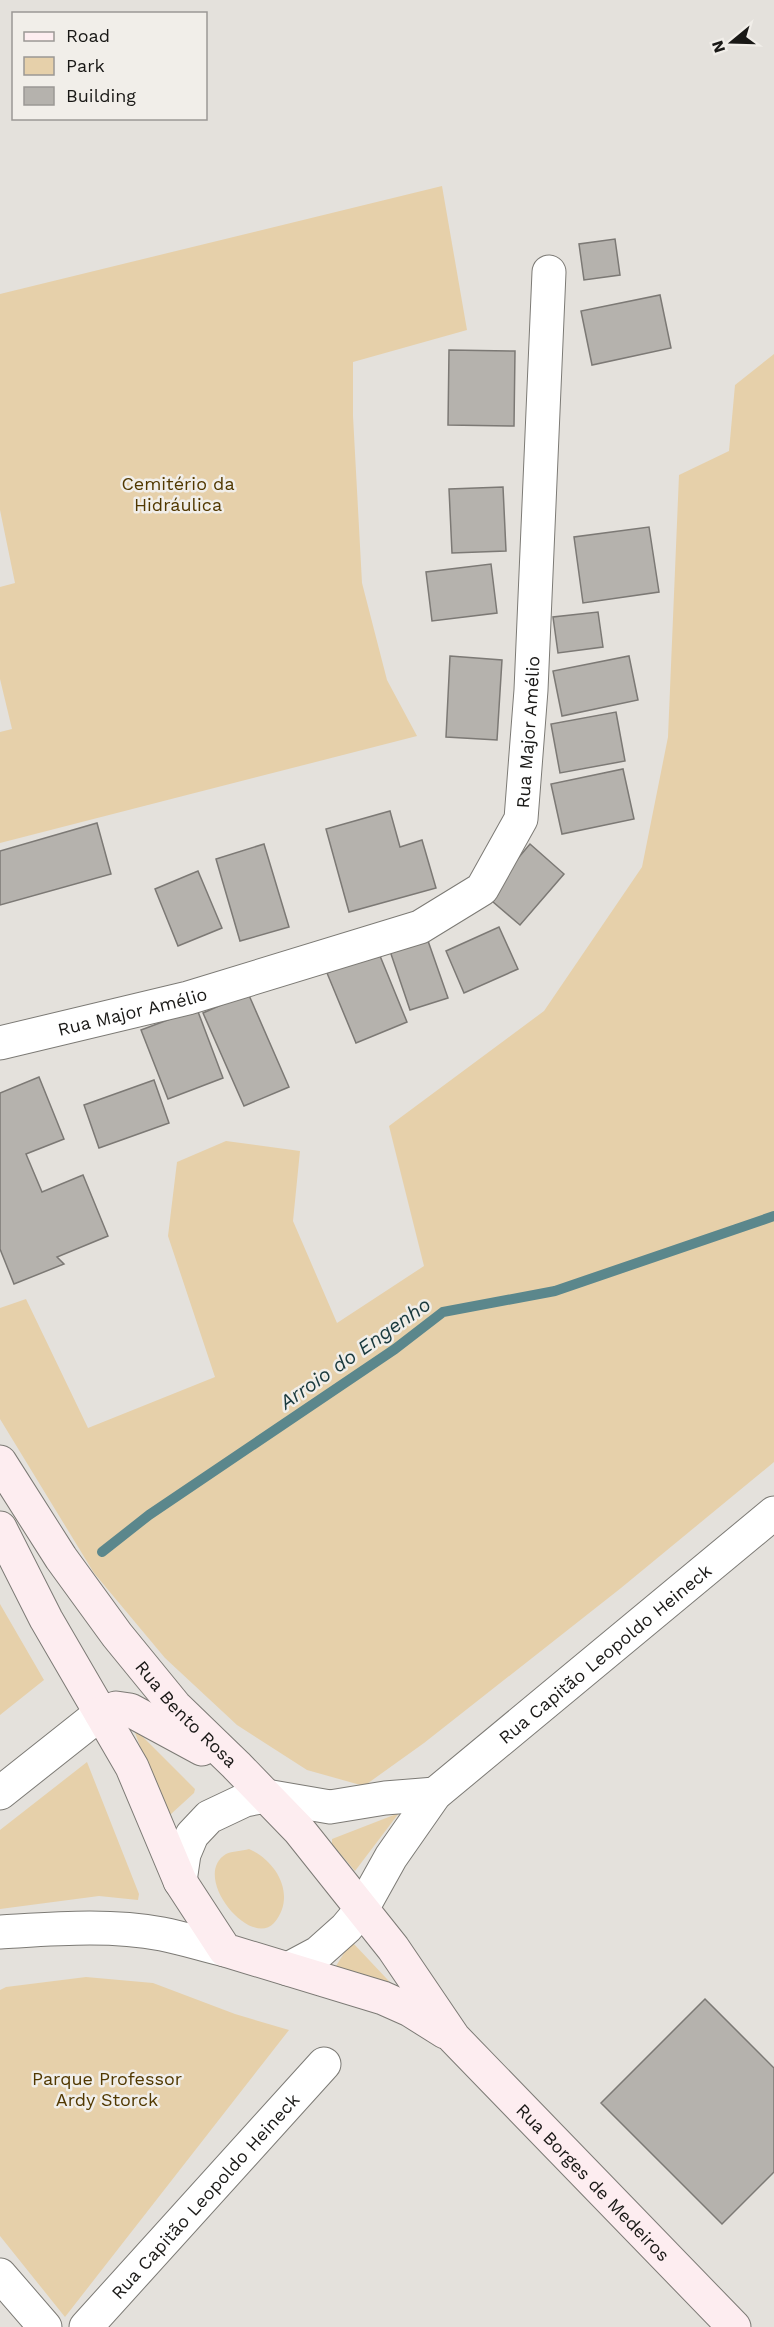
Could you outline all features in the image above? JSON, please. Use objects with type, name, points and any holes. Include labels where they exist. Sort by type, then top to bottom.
[{"type":"main road","name":"Rua Bento Rosa","points":[[0,1462],[61,1558],[117,1635],[175,1706],[298,1830],[393,1948]]},
{"type":"main road","points":[[0,1528],[46,1619],[132,1767],[180,1881],[225,1950],[288,1968]]},
{"type":"main road","points":[[101,1713],[117,1708],[130,1710],[236,1765]]},
{"type":"main road","name":"Rua Borges de Medeiros","points":[[393,1948],[454,2038],[734,2327]]},
{"type":"main road","name":"Rua Borges de Medeiros","points":[[288,1968],[353,1988],[410,2010],[454,2038]]},
{"type":"street","name":"Rua Major Amélio","points":[[0,1043],[188,998],[420,927],[482,889],[521,819],[531,690],[549,272]]},
{"type":"street","name":"Rua Capitão Leopoldo Heineck","points":[[362,1909],[391,1857],[435,1794],[774,1512]]},
{"type":"street","points":[[0,1793],[101,1713]]},
{"type":"street","points":[[180,1881],[184,1854],[192,1835],[204,1823],[226,1808],[244,1800],[266,1796],[330,1807],[385,1798],[435,1794]]},
{"type":"street","points":[[288,1968],[318,1953],[346,1928],[362,1909]]},
{"type":"street","points":[[0,1932],[61,1928],[122,1930],[161,1934],[225,1950]]},
{"type":"street","name":"Rua Capitão Leopoldo Heineck","points":[[86,2327],[324,2064]]},
{"type":"street","points":[[0,2275],[45,2327]]},
{"type":"green space","name":"Cemitério da Hidráulica","points":[[442,186],[467,330],[353,362],[353,416],[362,583],[387,680],[417,736],[0,843],[0,732],[12,729],[0,679],[0,587],[15,583],[0,510],[0,294]]},
{"type":"green space","points":[[774,354],[774,1462],[621,1588],[424,1743],[364,1786],[307,1770],[237,1725],[165,1658],[94,1573],[0,1419],[0,1308],[26,1299],[88,1428],[215,1377],[168,1236],[177,1162],[226,1141],[300,1151],[293,1221],[337,1323],[424,1266],[389,1126],[544,1011],[642,867],[668,737],[679,475],[729,451],[735,385]]},
{"type":"green space","points":[[0,1604],[44,1680],[0,1715]]},
{"type":"green space","points":[[133,1727],[195,1789],[194,1793],[171,1814],[164,1813]]},
{"type":"green space","points":[[87,1762],[139,1894],[138,1900],[99,1896],[0,1909],[0,1830]]},
{"type":"green space","points":[[399,1813],[355,1871],[332,1844],[332,1839]]},
{"type":"green space","points":[[249,1849],[268,1862],[281,1880],[284,1891],[281,1913],[274,1923],[264,1928],[251,1926],[239,1918],[219,1892],[215,1878],[217,1864],[226,1854]]},
{"type":"green space","points":[[354,1944],[402,1995],[339,1971],[336,1966],[349,1945]]},
{"type":"green space","name":"Parque Professor Ardy Storck","points":[[86,1977],[153,1983],[235,2014],[289,2030],[65,2317],[0,2236],[0,1990],[6,1987]]},
{"type":"building","points":[[615,239],[620,275],[584,280],[579,244]]},
{"type":"building","points":[[660,295],[671,348],[592,365],[581,311]]},
{"type":"building","points":[[449,350],[515,351],[514,426],[448,425]]},
{"type":"building","points":[[503,487],[506,551],[452,553],[449,489]]},
{"type":"building","points":[[649,527],[659,592],[583,603],[574,537]]},
{"type":"building","points":[[491,564],[497,613],[432,621],[426,572]]},
{"type":"building","points":[[598,612],[603,647],[558,653],[553,617]]},
{"type":"building","points":[[450,656],[502,660],[497,740],[446,737]]},
{"type":"building","points":[[629,656],[638,700],[562,716],[553,671]]},
{"type":"building","points":[[616,712],[625,761],[560,773],[551,724]]},
{"type":"building","points":[[623,769],[634,819],[562,834],[551,784]]},
{"type":"building","points":[[390,811],[400,847],[422,840],[436,888],[349,912],[326,829]]},
{"type":"building","points":[[97,823],[111,874],[0,905],[0,851]]},
{"type":"building","points":[[264,844],[289,927],[240,941],[216,859]]},
{"type":"building","points":[[530,844],[564,874],[520,925],[486,896]]},
{"type":"building","points":[[198,871],[222,928],[178,946],[155,889]]},
{"type":"building","points":[[499,927],[518,969],[464,993],[446,951]]},
{"type":"building","points":[[427,938],[448,998],[410,1010],[390,951]]},
{"type":"building","points":[[378,951],[407,1022],[356,1043],[327,973]]},
{"type":"building","points":[[248,993],[289,1087],[244,1106],[203,1013]]},
{"type":"building","points":[[197,1009],[223,1078],[168,1099],[141,1030]]},
{"type":"building","points":[[39,1077],[64,1139],[26,1154],[42,1192],[83,1175],[108,1236],[57,1257],[64,1264],[14,1284],[0,1249],[0,1093]]},
{"type":"building","points":[[154,1080],[169,1123],[99,1148],[84,1105]]},
{"type":"building","points":[[705,1999],[774,2068],[774,2172],[722,2224],[601,2103]]},
{"type":"waterway","name":"Arroio do Engenho","points":[[102,1552],[149,1515],[395,1349],[443,1312],[555,1291],[774,1216]]}]
